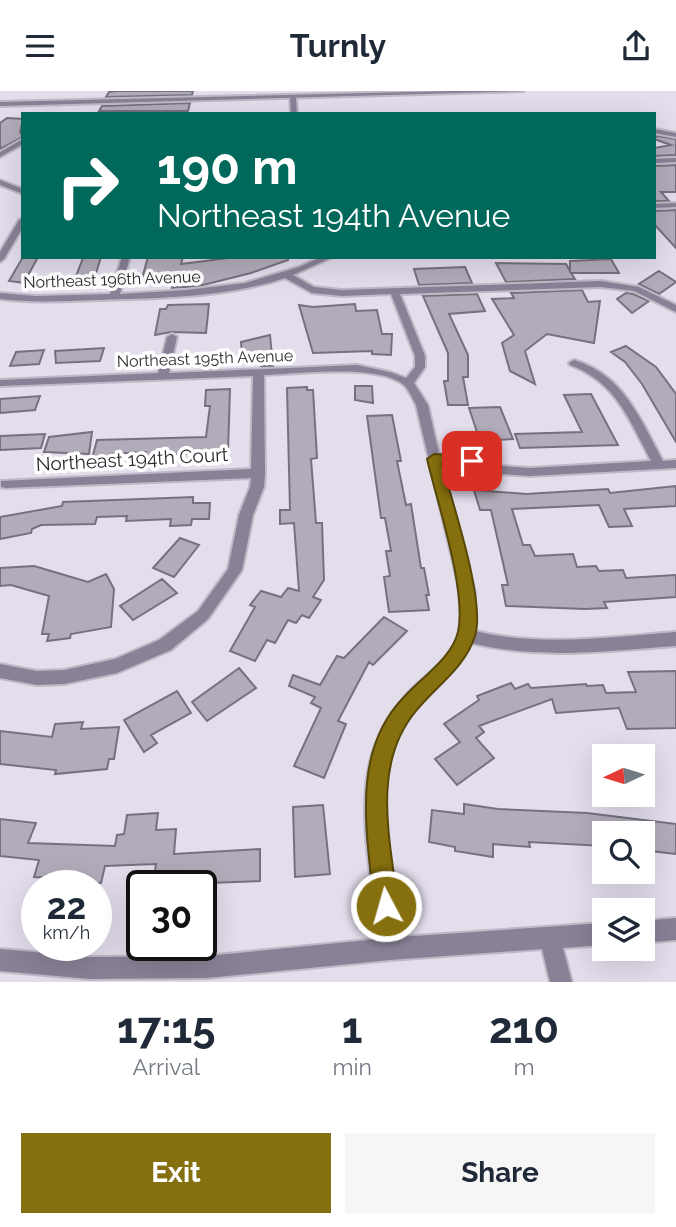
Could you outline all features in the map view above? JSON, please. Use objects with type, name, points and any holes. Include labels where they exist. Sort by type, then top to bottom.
[{"type":"street","points":[[0,104],[521,91]]},
{"type":"street","points":[[293,98],[294,112]]},
{"type":"street","points":[[656,131],[676,135]]},
{"type":"street","points":[[0,155],[21,142]]},
{"type":"street","points":[[656,161],[676,160]]},
{"type":"street","points":[[0,182],[21,191]]},
{"type":"street","points":[[656,206],[676,205]]},
{"type":"street","points":[[0,259],[21,222]]},
{"type":"street","points":[[114,297],[125,259]]},
{"type":"street","name":"Northeast 196th Avenue","points":[[0,296],[22,299],[114,297],[224,289],[288,276],[325,259]]},
{"type":"street","points":[[288,276],[301,286],[327,292],[601,284],[636,289],[676,309]]},
{"type":"street","points":[[390,949],[376,808],[379,762],[408,705],[441,674],[466,635],[468,619],[465,585],[422,405],[408,383],[420,367],[420,356],[394,291]]},
{"type":"street","points":[[163,376],[172,337]]},
{"type":"street","points":[[574,363],[596,370],[614,385],[659,465]]},
{"type":"street","name":"Northeast 195th Avenue","points":[[0,383],[357,368],[386,374],[408,383]]},
{"type":"street","points":[[0,671],[37,678],[90,673],[142,657],[165,645],[203,615],[235,570],[243,530],[260,473],[259,372]]},
{"type":"street","points":[[434,459],[472,461],[501,470],[530,471],[676,464]]},
{"type":"street","name":"Northeast 194th Court","points":[[6,484],[260,473]]},
{"type":"street","points":[[466,635],[490,643],[559,646],[676,639]]},
{"type":"street","points":[[655,931],[676,929]]},
{"type":"street","points":[[0,960],[206,974],[390,949],[592,935]]},
{"type":"street","points":[[550,938],[561,982]]},
{"type":"building","points":[[193,91],[192,95],[106,97],[109,92]]},
{"type":"building","points":[[190,103],[188,111],[99,111],[102,106]]},
{"type":"building","points":[[7,118],[21,119],[21,138],[0,149],[0,123]]},
{"type":"building","points":[[656,137],[676,139],[676,155],[656,156],[656,148],[671,145],[656,140]]},
{"type":"building","points":[[676,165],[676,192],[661,192],[669,201],[656,201],[656,166]]},
{"type":"building","points":[[676,210],[676,248],[656,226],[656,211]]},
{"type":"building","points":[[22,259],[37,259],[24,283],[9,281]]},
{"type":"building","points":[[83,259],[100,259],[93,283],[73,284]]},
{"type":"building","points":[[147,259],[182,259],[181,264],[220,259],[288,259],[251,273],[199,286],[172,288],[174,282],[141,282]]},
{"type":"building","points":[[611,259],[619,273],[571,273],[575,279],[506,282],[496,263],[566,264],[570,271],[570,261]]},
{"type":"building","points":[[465,267],[472,283],[419,285],[414,269]]},
{"type":"building","points":[[659,271],[676,282],[659,294],[639,284]]},
{"type":"building","points":[[582,290],[588,302],[600,301],[594,343],[547,334],[525,351],[535,384],[510,371],[502,343],[514,335],[492,299],[514,298],[511,293]]},
{"type":"building","points":[[626,293],[649,301],[632,313],[617,299]]},
{"type":"building","points":[[477,294],[485,311],[449,314],[468,355],[468,377],[463,377],[468,405],[448,405],[444,381],[448,381],[448,353],[423,296]]},
{"type":"building","points":[[209,304],[206,333],[171,332],[155,335],[160,309],[166,309],[168,305]]},
{"type":"building","points":[[355,304],[356,311],[377,310],[382,334],[392,334],[391,355],[372,354],[372,351],[313,353],[299,305],[313,307]]},
{"type":"building","points":[[270,335],[273,366],[261,366],[259,354],[242,355],[241,342]]},
{"type":"building","points":[[626,346],[656,367],[676,394],[676,442],[642,384],[625,362],[611,352]]},
{"type":"building","points":[[104,348],[100,361],[56,363],[55,351]]},
{"type":"building","points":[[44,350],[39,364],[10,366],[16,352]]},
{"type":"building","points":[[355,386],[372,386],[373,403],[355,400]]},
{"type":"building","points":[[307,387],[307,390],[313,390],[317,458],[311,459],[316,523],[322,523],[324,580],[313,597],[321,600],[309,618],[302,615],[296,623],[288,620],[275,643],[267,640],[255,661],[230,651],[255,607],[250,605],[261,591],[281,597],[288,588],[299,591],[294,523],[280,524],[280,510],[290,510],[287,388]]},
{"type":"building","points":[[230,389],[228,452],[146,456],[146,452],[110,454],[109,458],[92,459],[97,440],[206,437],[210,406],[205,406],[206,390]]},
{"type":"building","points":[[591,394],[618,445],[520,448],[515,434],[582,432],[564,395]]},
{"type":"building","points":[[40,396],[35,410],[0,413],[0,399]]},
{"type":"building","points":[[500,407],[513,439],[480,441],[469,408]]},
{"type":"building","points":[[392,415],[401,461],[397,461],[406,505],[411,504],[421,568],[424,568],[429,595],[426,595],[429,610],[389,612],[384,577],[390,576],[386,551],[391,551],[385,518],[381,518],[367,416]]},
{"type":"building","points":[[92,432],[89,454],[44,452],[49,437]]},
{"type":"building","points":[[45,434],[41,448],[0,450],[0,436]]},
{"type":"building","points":[[676,486],[676,506],[624,509],[632,526],[609,527],[599,505],[512,509],[523,545],[530,545],[535,556],[573,554],[577,567],[596,566],[599,571],[623,570],[626,578],[676,575],[676,597],[604,602],[607,608],[506,606],[502,585],[508,585],[491,510],[480,510],[474,490],[526,494],[608,489],[610,493]]},
{"type":"building","points":[[193,497],[193,503],[210,503],[209,519],[192,519],[191,525],[170,526],[171,519],[126,521],[127,516],[97,517],[95,524],[41,525],[32,529],[31,533],[0,539],[0,517],[62,506],[63,502]]},
{"type":"building","points":[[180,538],[199,545],[174,577],[153,568]]},
{"type":"building","points":[[34,566],[88,582],[106,574],[114,589],[111,627],[47,641],[49,634],[42,634],[49,596],[11,585],[0,586],[0,568]]},
{"type":"building","points":[[162,579],[177,593],[133,620],[120,606]]},
{"type":"building","points":[[384,617],[407,631],[373,665],[369,662],[338,721],[346,724],[324,778],[294,766],[321,708],[311,703],[315,697],[289,686],[293,675],[320,685],[337,656],[344,658]]},
{"type":"building","points":[[239,668],[256,688],[207,721],[192,702]]},
{"type":"building","points":[[676,671],[676,728],[627,729],[619,708],[556,713],[552,699],[479,726],[484,732],[476,738],[494,758],[457,785],[435,759],[460,742],[444,724],[479,700],[477,696],[511,683],[515,689],[528,684],[531,688],[586,684],[603,685],[606,693],[636,692],[628,672]]},
{"type":"building","points":[[177,691],[191,713],[151,735],[157,743],[144,752],[124,720]]},
{"type":"building","points":[[83,722],[81,729],[119,727],[114,759],[109,759],[107,769],[55,774],[56,770],[0,764],[0,731],[52,737],[55,724]]},
{"type":"building","points":[[464,804],[498,809],[587,813],[652,821],[592,821],[592,845],[529,842],[530,847],[493,844],[493,857],[455,851],[455,847],[429,842],[432,810],[464,814]]},
{"type":"building","points":[[323,805],[330,874],[295,877],[293,807]]},
{"type":"building","points":[[158,813],[156,830],[176,829],[174,854],[260,849],[260,881],[217,883],[217,870],[155,870],[156,864],[105,866],[104,870],[36,870],[39,860],[0,856],[0,819],[36,823],[28,843],[115,846],[117,835],[124,834],[127,815]]},
{"type":"building","points":[[655,821],[676,824],[676,854],[655,852]]},
{"type":"route","points":[[386,906],[376,808],[379,762],[408,705],[441,674],[459,649],[466,635],[468,619],[465,585],[434,459],[472,461]]}]
